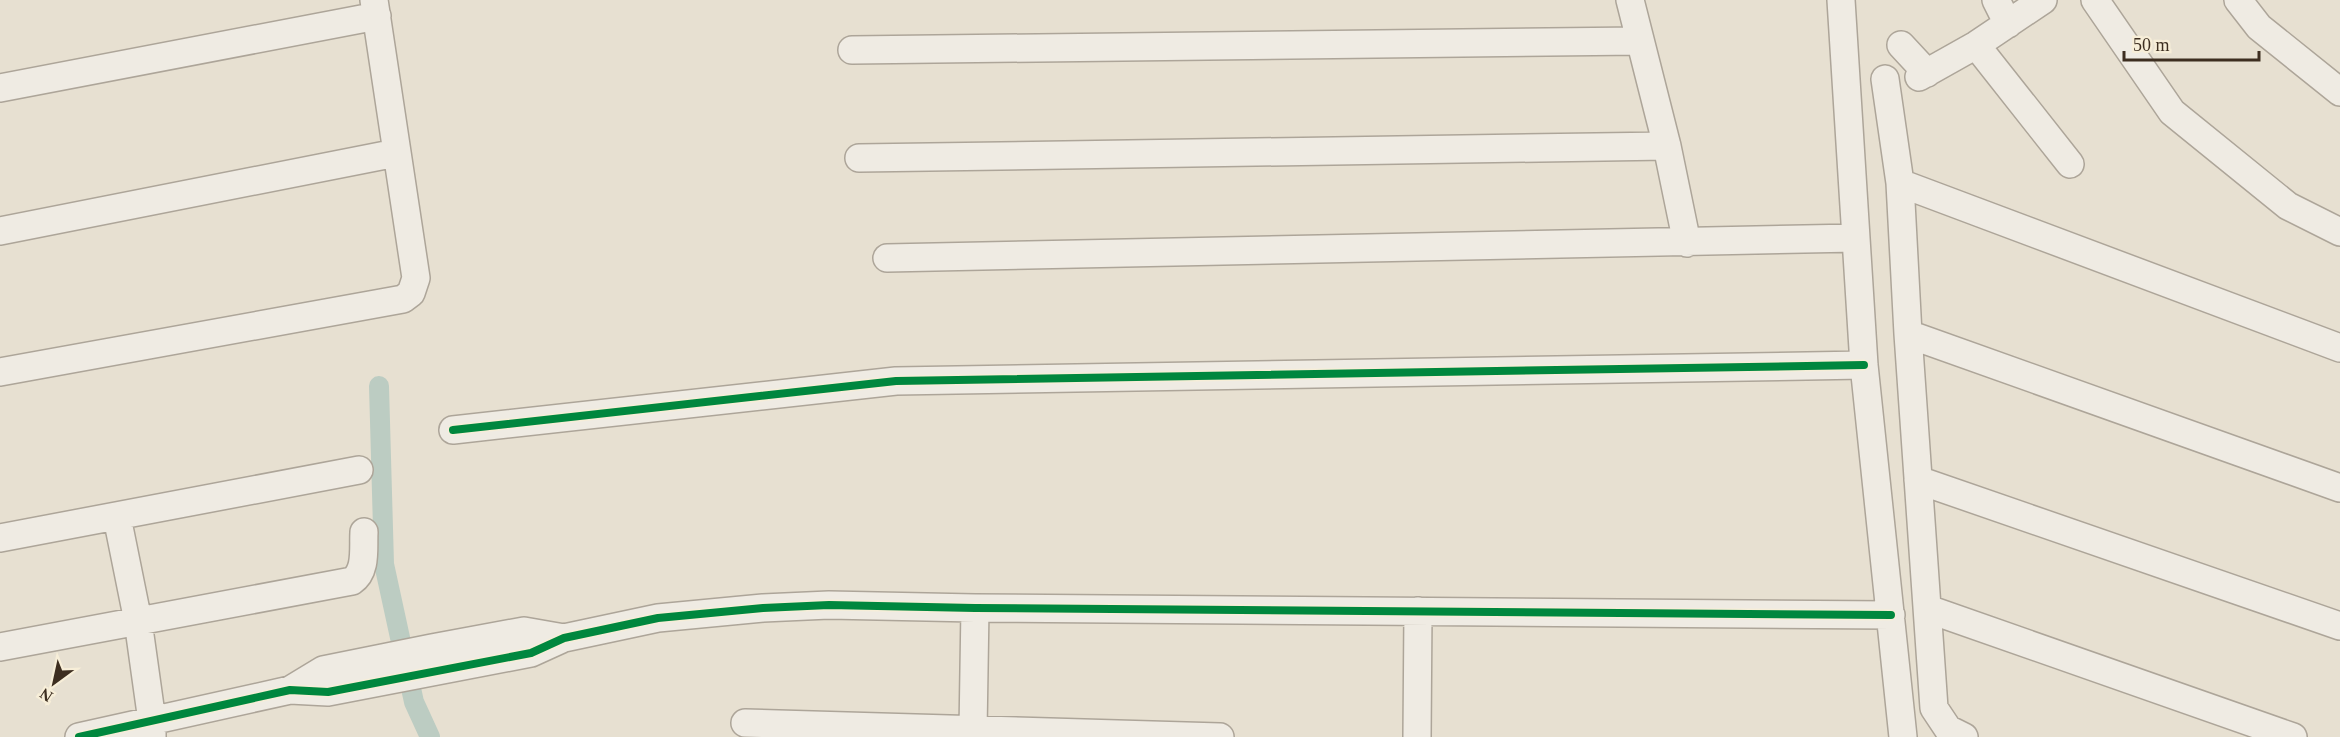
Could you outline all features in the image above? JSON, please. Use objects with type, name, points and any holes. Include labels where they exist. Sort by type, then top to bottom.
[{"type":"street","points":[[1630,0],[1687,243]]},
{"type":"street","points":[[1841,0],[1864,365],[1903,737]]},
{"type":"street","points":[[1996,0],[2008,24]]},
{"type":"street","points":[[1901,45],[1923,75],[1976,45],[2043,0]]},
{"type":"street","points":[[2095,0],[2172,112],[2288,206],[2340,232]]},
{"type":"street","points":[[2238,0],[2259,27],[2340,92]]},
{"type":"street","points":[[0,88],[376,8],[416,278],[411,292],[403,299],[0,372]]},
{"type":"street","points":[[852,50],[1640,41]]},
{"type":"street","points":[[1976,45],[2070,164]]},
{"type":"street","points":[[1885,79],[1900,183],[1934,708],[1948,729],[1964,737]]},
{"type":"street","points":[[859,158],[1666,146]]},
{"type":"street","points":[[0,231],[396,153]]},
{"type":"street","points":[[1900,183],[2340,348]]},
{"type":"street","points":[[887,258],[1856,238]]},
{"type":"street","points":[[1908,334],[2340,488]]},
{"type":"street","points":[[453,430],[896,381],[1864,365]]},
{"type":"street","points":[[0,538],[359,470]]},
{"type":"street","points":[[1918,480],[2340,626]]},
{"type":"street","points":[[117,517],[138,621],[152,729]]},
{"type":"street","points":[[0,647],[352,581],[358,577],[361,570],[363,532]]},
{"type":"street","points":[[79,737],[152,729],[326,681],[527,642],[564,639],[658,618],[763,608],[829,605],[1891,615]]},
{"type":"street","points":[[973,730],[975,608]]},
{"type":"street","points":[[1928,609],[2293,737]]},
{"type":"street","points":[[1418,611],[1418,737]]},
{"type":"street","points":[[746,723],[1220,737]]},
{"type":"waterway","points":[[379,386],[384,564],[414,702],[430,737]]},
{"type":"cycle path","points":[[453,430],[896,381],[1864,365]]},
{"type":"cycle path","points":[[79,737],[290,690],[328,692],[531,653],[564,638],[658,618],[763,608],[829,605],[1891,615]]}]
